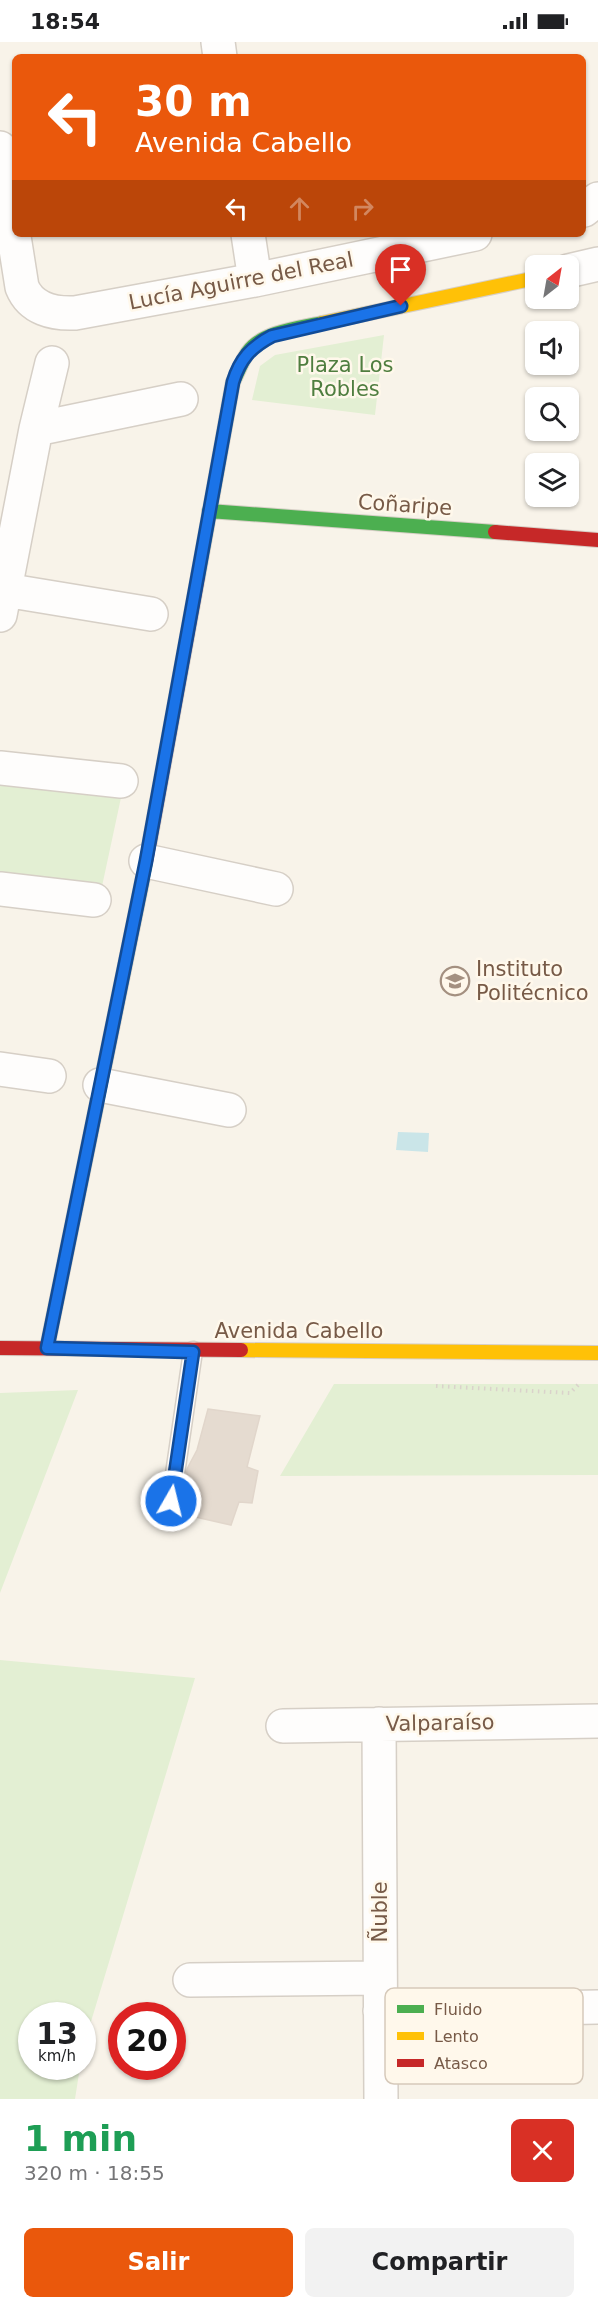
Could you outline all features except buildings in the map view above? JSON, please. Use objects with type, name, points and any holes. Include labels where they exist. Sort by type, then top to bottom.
[{"type":"street","points":[[0,148],[5,228]]},
{"type":"street","points":[[586,208],[598,199]]},
{"type":"street","name":"Lucía Aguirre del Real","points":[[5,228],[26,295],[42,308],[61,314],[255,280],[461,237]]},
{"type":"street","points":[[248,237],[255,280]]},
{"type":"street","points":[[579,268],[598,264]]},
{"type":"street","points":[[47,1348],[146,861],[233,382],[247,353],[255,344],[289,330],[525,280]]},
{"type":"street","points":[[52,363],[36,429],[3,602],[151,614]]},
{"type":"street","points":[[36,429],[180,399]]},
{"type":"street","name":"Coñaripe","points":[[209,511],[598,540]]},
{"type":"street","points":[[0,768],[121,781]]},
{"type":"street","points":[[146,861],[276,890]]},
{"type":"street","points":[[0,889],[94,900]]},
{"type":"street","points":[[0,1069],[49,1076]]},
{"type":"street","points":[[100,1085],[229,1110]]},
{"type":"street","name":"Avenida Cabello","points":[[0,1348],[193,1352],[598,1353]]},
{"type":"street","name":"Valparaíso","points":[[283,1726],[598,1721]]},
{"type":"street","name":"Ñuble","points":[[379,1724],[381,2099]]},
{"type":"street","points":[[190,1980],[381,1978]]},
{"type":"street","points":[[583,2007],[598,2007]]},
{"type":"street","points":[[380,2011],[385,2011]]},
{"type":"lane","points":[[171,1501],[193,1352]]},
{"type":"green space","name":"Plaza Los Robles","points":[[384,335],[375,415],[252,400],[260,366],[275,355]]},
{"type":"green space","points":[[0,779],[122,793],[101,891],[0,881]]},
{"type":"green space","points":[[334,1384],[598,1384],[598,1475],[280,1476]]},
{"type":"green space","points":[[78,1390],[0,1593],[0,1393]]},
{"type":"green space","points":[[0,1660],[195,1678],[96,2005],[96,2002],[18,2002],[18,2080],[78,2080],[75,2099],[0,2099]]},
{"type":"water","points":[[398,1132],[429,1133],[428,1152],[396,1150]]},
{"type":"traffic: fast","points":[[198,576],[233,382],[242,363],[254,345],[262,340],[282,332],[322,323]]},
{"type":"traffic: fast","points":[[209,511],[495,532]]},
{"type":"traffic: fast","points":[[47,1348],[146,862]]},
{"type":"traffic: slow","points":[[322,323],[525,280]]},
{"type":"traffic: slow","points":[[241,1350],[598,1353]]},
{"type":"traffic: jam","points":[[495,532],[598,540]]},
{"type":"traffic: jam","points":[[146,862],[198,576]]},
{"type":"traffic: jam","points":[[0,1348],[241,1350]]},
{"type":"place","name":"Instituto Politécnico","points":[[455,981]]},
{"type":"route","points":[[171,1501],[193,1352],[47,1348],[146,861],[209,511],[237,370],[255,344],[272,336],[289,330],[401,306]]}]
